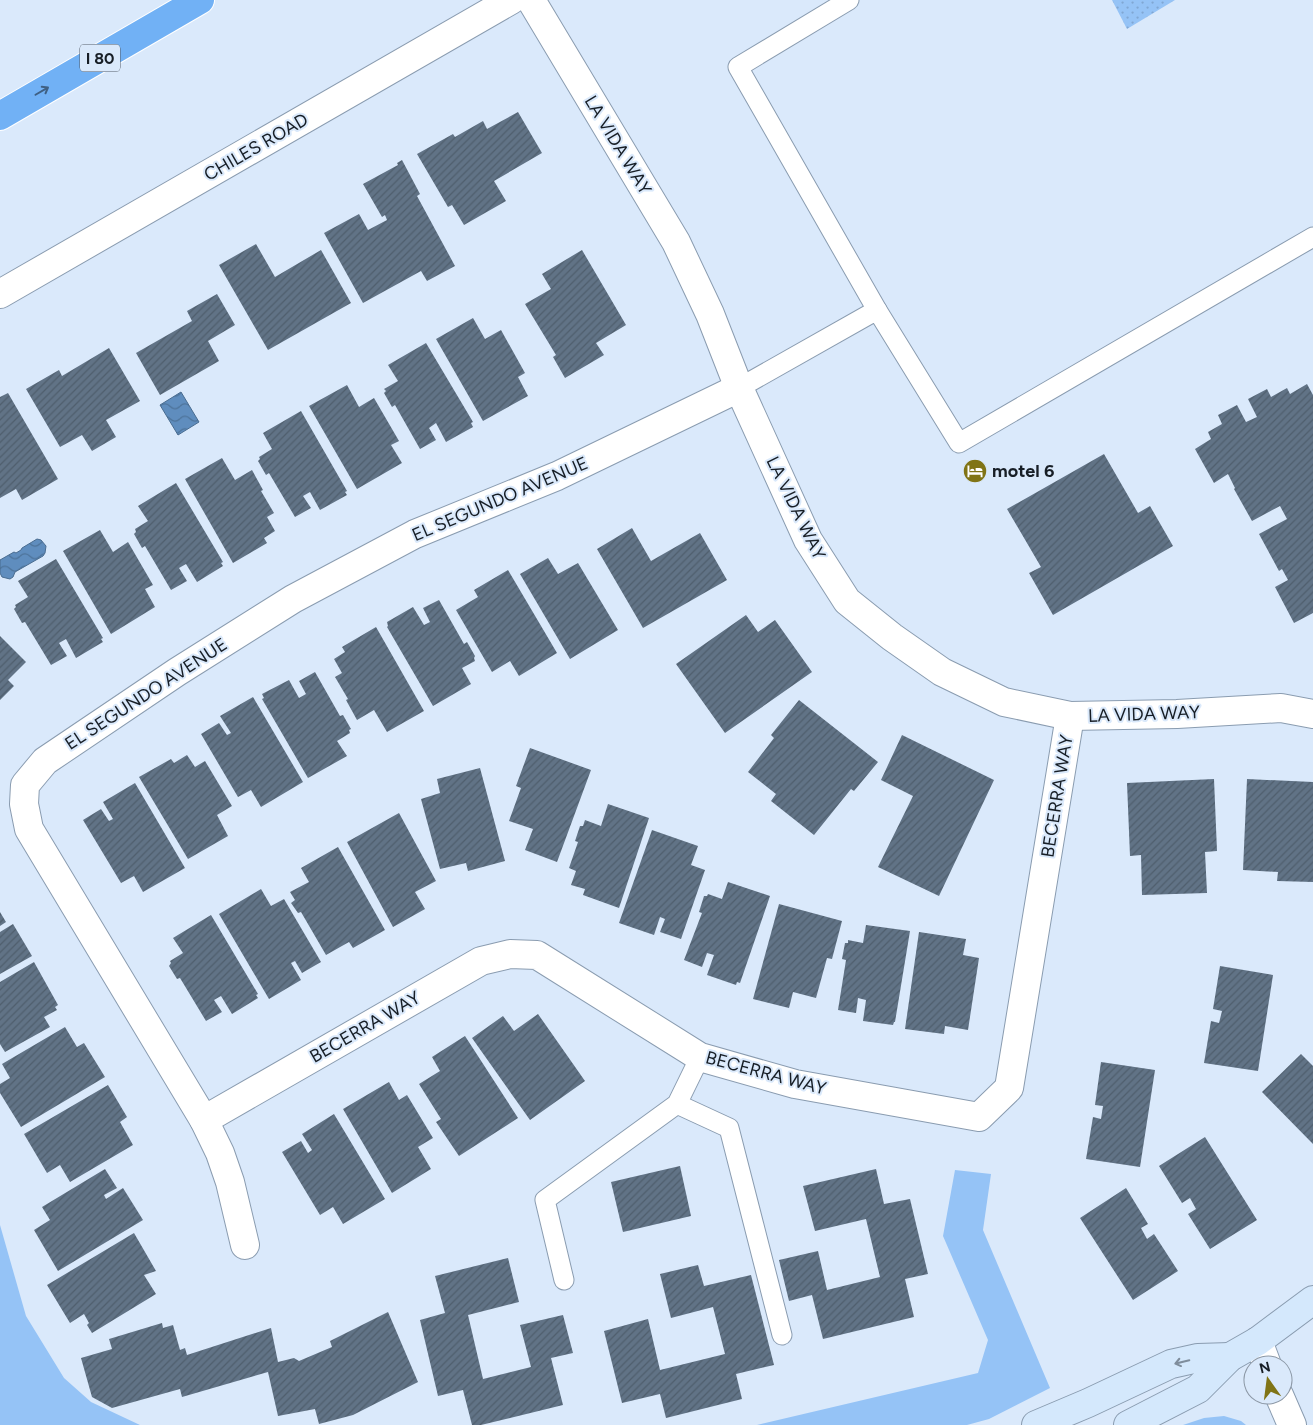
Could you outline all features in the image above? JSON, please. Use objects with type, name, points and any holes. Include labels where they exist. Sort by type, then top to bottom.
[{"type":"highway","name":"I 80","points":[[0,116],[200,0]]},
{"type":"main road","points":[[1036,1425],[1171,1364],[1198,1358],[1262,1353],[1313,1300]]},
{"type":"main road","points":[[1128,1425],[1198,1389],[1230,1357]]},
{"type":"street","name":"CHILES ROAD","points":[[0,294],[512,0]]},
{"type":"street","name":"LA VIDA WAY","points":[[531,0],[676,242],[710,314],[739,388],[808,540],[847,601],[892,637],[942,672],[1004,702],[1070,716],[1178,714],[1281,708],[1313,714]]},
{"type":"street","name":"EL SEGUNDO AVENUE","points":[[245,1245],[230,1182],[220,1153],[204,1120],[29,829],[24,804],[26,785],[45,761],[177,672],[293,599],[415,534],[557,476],[739,388]]},
{"type":"street","name":"BECERRA WAY","points":[[204,1120],[481,961],[510,954],[537,955],[700,1057],[795,1084],[979,1117],[1008,1088],[1070,716]]},
{"type":"street","points":[[1283,1405],[1292,1425]]},
{"type":"lane","points":[[849,0],[738,67],[877,310],[959,443],[1313,237]]},
{"type":"lane","points":[[739,388],[877,310]]},
{"type":"lane","points":[[564,1280],[545,1200],[677,1104],[700,1057]]},
{"type":"lane","points":[[677,1104],[729,1128],[782,1335]]},
{"type":"shaded area","points":[[1112,0],[1175,0],[1127,29]]},
{"type":"shaded area","points":[[955,1170],[991,1174],[983,1230],[1050,1388],[989,1419],[967,1425],[757,1425],[978,1373],[988,1340],[943,1236]]},
{"type":"shaded area","points":[[0,1225],[26,1316],[64,1378],[91,1402],[140,1425],[0,1425]]},
{"type":"shaded area","points":[[1224,1416],[1241,1421],[1246,1425],[1183,1425],[1204,1418]]},
{"type":"water","points":[[181,392],[199,422],[178,435],[160,405]]},
{"type":"water","points":[[37,539],[41,540],[46,546],[43,556],[15,572],[10,579],[2,577],[0,573],[0,560],[14,552],[16,553]]},
{"type":"building","points":[[518,112],[542,153],[494,181],[506,201],[464,225],[452,205],[448,207],[417,154],[453,134],[455,137],[483,121],[487,129]]},
{"type":"building","points":[[402,160],[420,194],[417,196],[455,266],[427,281],[421,271],[363,303],[324,233],[359,214],[368,230],[387,220],[385,215],[382,217],[363,184],[398,165],[397,163]]},
{"type":"building","points":[[256,244],[275,277],[321,250],[351,303],[268,350],[219,265]]},
{"type":"building","points":[[582,250],[626,325],[596,343],[604,355],[565,378],[553,357],[556,355],[525,304],[551,289],[542,274]]},
{"type":"building","points":[[217,294],[235,325],[208,341],[219,361],[160,395],[136,353],[192,321],[187,311]]},
{"type":"building","points":[[473,318],[485,339],[501,330],[525,373],[518,377],[528,396],[483,421],[436,339]]},
{"type":"building","points":[[426,343],[473,422],[471,423],[473,427],[446,442],[436,423],[429,428],[436,440],[420,449],[395,405],[392,407],[384,393],[386,391],[384,389],[398,381],[388,365]]},
{"type":"building","points":[[109,348],[140,401],[106,420],[116,437],[92,451],[82,435],[60,447],[26,389],[59,370],[62,376]]},
{"type":"building","points":[[1307,384],[1313,395],[1313,613],[1294,623],[1275,587],[1288,580],[1282,569],[1279,571],[1259,534],[1287,519],[1280,506],[1252,521],[1228,474],[1214,483],[1195,449],[1211,439],[1208,432],[1222,424],[1218,415],[1237,405],[1246,422],[1257,417],[1248,399],[1267,389],[1271,397],[1287,388],[1290,394]]},
{"type":"building","points":[[347,385],[359,407],[374,398],[399,441],[391,445],[402,463],[357,489],[309,406]]},
{"type":"building","points":[[8,393],[58,479],[22,500],[16,489],[0,498],[0,397]]},
{"type":"building","points":[[301,411],[347,491],[345,492],[347,495],[320,510],[310,492],[303,496],[311,508],[295,517],[269,473],[266,475],[258,461],[259,457],[272,449],[263,433]]},
{"type":"building","points":[[1104,454],[1138,513],[1150,506],[1173,546],[1053,615],[1029,573],[1041,567],[1007,509]]},
{"type":"building","points":[[222,458],[235,480],[252,470],[263,490],[261,491],[274,513],[267,517],[275,531],[264,538],[267,543],[233,563],[185,479]]},
{"type":"building","points":[[176,483],[223,562],[221,563],[223,566],[197,582],[186,564],[179,568],[187,581],[171,590],[145,546],[142,548],[134,534],[136,532],[135,529],[148,521],[138,506]]},
{"type":"building","points":[[632,528],[651,561],[700,533],[727,580],[643,628],[597,549]]},
{"type":"building","points":[[100,530],[113,552],[128,542],[153,585],[145,589],[155,607],[111,634],[63,551]]},
{"type":"building","points":[[548,558],[558,574],[578,563],[618,630],[570,659],[520,574]]},
{"type":"building","points":[[56,559],[103,638],[101,639],[103,642],[76,658],[66,639],[59,643],[67,656],[51,665],[25,622],[22,623],[14,609],[15,605],[28,597],[18,581]]},
{"type":"building","points":[[508,570],[557,653],[519,676],[510,661],[492,672],[456,610],[478,597],[474,590]]},
{"type":"building","points":[[439,600],[464,644],[467,642],[475,656],[475,661],[462,668],[471,684],[433,706],[387,627],[387,622],[413,607],[424,625],[430,622],[423,608]]},
{"type":"building","points":[[746,615],[758,632],[775,620],[812,672],[725,733],[676,664]]},
{"type":"building","points":[[376,627],[424,711],[387,732],[374,710],[357,720],[346,700],[348,699],[335,677],[342,673],[334,659],[345,652],[342,647]]},
{"type":"building","points":[[0,636],[26,662],[8,680],[14,686],[0,700]]},
{"type":"building","points":[[315,672],[340,716],[343,715],[351,729],[349,730],[350,733],[337,741],[347,756],[308,778],[262,699],[264,698],[262,694],[289,680],[299,698],[306,694],[299,681]]},
{"type":"building","points":[[253,697],[303,782],[261,807],[251,790],[238,797],[201,734],[219,723],[227,735],[231,733],[220,716]]},
{"type":"building","points":[[799,700],[878,762],[854,791],[851,789],[814,835],[771,801],[776,794],[748,772],[774,738],[771,735]]},
{"type":"building","points":[[902,735],[994,780],[939,896],[878,867],[913,796],[881,780]]},
{"type":"building","points":[[530,748],[591,770],[557,862],[525,850],[533,829],[509,821],[521,788],[516,786]]},
{"type":"building","points":[[187,755],[195,767],[205,761],[232,806],[217,815],[228,836],[188,859],[139,777],[171,759],[174,763]]},
{"type":"building","points":[[480,768],[505,861],[468,871],[466,863],[440,869],[421,799],[440,793],[437,779]]},
{"type":"building","points":[[1214,779],[1217,851],[1205,852],[1207,893],[1142,895],[1141,855],[1130,856],[1127,783]]},
{"type":"building","points":[[1247,779],[1313,782],[1313,882],[1277,881],[1278,872],[1243,870]]},
{"type":"building","points":[[135,783],[185,868],[143,892],[134,876],[121,883],[83,820],[101,809],[109,821],[113,819],[103,802]]},
{"type":"building","points":[[608,804],[649,818],[619,908],[583,895],[585,889],[571,885],[576,871],[569,868],[578,842],[575,841],[580,826],[583,826],[585,820],[601,826]]},
{"type":"building","points":[[399,813],[436,881],[415,892],[425,909],[393,927],[347,842]]},
{"type":"building","points":[[652,830],[698,846],[691,865],[705,870],[681,939],[660,932],[665,919],[660,917],[654,935],[619,923]]},
{"type":"building","points":[[338,847],[385,930],[353,948],[349,942],[326,955],[301,912],[298,913],[291,903],[295,900],[290,892],[309,882],[301,868]]},
{"type":"building","points":[[728,882],[770,896],[740,983],[737,982],[736,985],[707,975],[714,955],[707,953],[702,967],[684,960],[702,913],[699,912],[704,896],[708,894],[722,899]]},
{"type":"building","points":[[261,889],[271,906],[284,899],[321,962],[302,973],[295,961],[291,963],[301,980],[269,999],[219,914]]},
{"type":"building","points":[[779,904],[842,921],[832,959],[827,958],[816,998],[793,992],[789,1008],[753,999]]},
{"type":"building","points":[[0,912],[6,922],[0,926]]},
{"type":"building","points":[[211,915],[258,994],[256,995],[258,998],[232,1014],[221,996],[214,1000],[222,1012],[206,1021],[180,978],[177,979],[169,966],[170,961],[183,953],[173,938]]},
{"type":"building","points":[[13,924],[32,956],[0,974],[0,932]]},
{"type":"building","points":[[866,925],[910,931],[893,1025],[863,1021],[866,1000],[858,998],[856,1013],[838,1010],[846,960],[842,959],[845,943],[848,943],[848,940],[863,943]]},
{"type":"building","points":[[919,932],[966,939],[963,955],[979,958],[968,1030],[945,1026],[944,1034],[905,1029]]},
{"type":"building","points":[[34,962],[58,1005],[55,1007],[57,1010],[44,1017],[50,1027],[5,1052],[0,1044],[0,982]]},
{"type":"building","points":[[1220,966],[1273,975],[1258,1071],[1204,1063],[1211,1021],[1219,1023],[1222,1011],[1213,1009]]},
{"type":"building","points":[[538,1014],[585,1081],[530,1120],[472,1038],[503,1016],[514,1031]]},
{"type":"building","points":[[65,1027],[77,1047],[84,1043],[105,1077],[21,1127],[0,1093],[0,1084],[10,1078],[2,1064]]},
{"type":"building","points":[[465,1036],[518,1118],[459,1156],[436,1122],[441,1119],[419,1084],[440,1071],[432,1057]]},
{"type":"building","points":[[1301,1054],[1313,1066],[1313,1144],[1262,1092]]},
{"type":"building","points":[[1101,1062],[1155,1070],[1140,1167],[1086,1159],[1093,1117],[1101,1119],[1103,1106],[1095,1105]]},
{"type":"building","points":[[389,1082],[399,1100],[407,1095],[433,1138],[418,1147],[431,1169],[392,1193],[343,1109]]},
{"type":"building","points":[[108,1085],[127,1117],[120,1122],[133,1145],[70,1182],[60,1165],[47,1173],[24,1134]]},
{"type":"building","points":[[334,1114],[385,1199],[343,1224],[333,1207],[320,1215],[282,1152],[301,1141],[308,1153],[312,1150],[302,1134]]},
{"type":"building","points":[[1205,1137],[1257,1220],[1210,1249],[1188,1214],[1196,1209],[1190,1198],[1182,1203],[1159,1166]]},
{"type":"building","points":[[680,1166],[691,1216],[623,1232],[611,1182]]},
{"type":"building","points":[[105,1169],[117,1188],[104,1195],[106,1199],[123,1188],[143,1220],[58,1271],[34,1230],[50,1220],[42,1207]]},
{"type":"building","points":[[876,1169],[884,1204],[910,1199],[928,1274],[905,1279],[914,1317],[823,1339],[812,1295],[789,1301],[779,1260],[818,1251],[827,1290],[880,1277],[866,1219],[815,1231],[803,1186]]},
{"type":"building","points":[[1126,1188],[1148,1224],[1141,1228],[1147,1239],[1154,1234],[1178,1271],[1133,1300],[1080,1218]]},
{"type":"building","points":[[134,1233],[156,1271],[144,1275],[156,1294],[92,1333],[87,1325],[89,1323],[84,1314],[70,1323],[47,1285]]},
{"type":"building","points":[[508,1258],[519,1302],[468,1315],[483,1379],[531,1367],[520,1325],[563,1315],[573,1353],[551,1358],[563,1405],[481,1425],[472,1425],[463,1390],[438,1396],[420,1320],[445,1313],[435,1276]]},
{"type":"building","points":[[698,1265],[704,1286],[751,1275],[774,1365],[736,1374],[742,1399],[666,1418],[660,1394],[622,1403],[604,1331],[648,1319],[660,1370],[725,1354],[713,1307],[671,1318],[660,1274]]},
{"type":"building","points":[[388,1312],[418,1382],[353,1415],[319,1424],[315,1409],[278,1416],[268,1372],[182,1397],[180,1389],[112,1408],[92,1397],[81,1358],[112,1349],[109,1339],[162,1323],[163,1328],[173,1325],[180,1350],[185,1348],[187,1355],[271,1328],[278,1362],[294,1358],[299,1361],[332,1347],[330,1341]]},
{"type":"place","name":"motel 6","points":[[975,471]]}]
